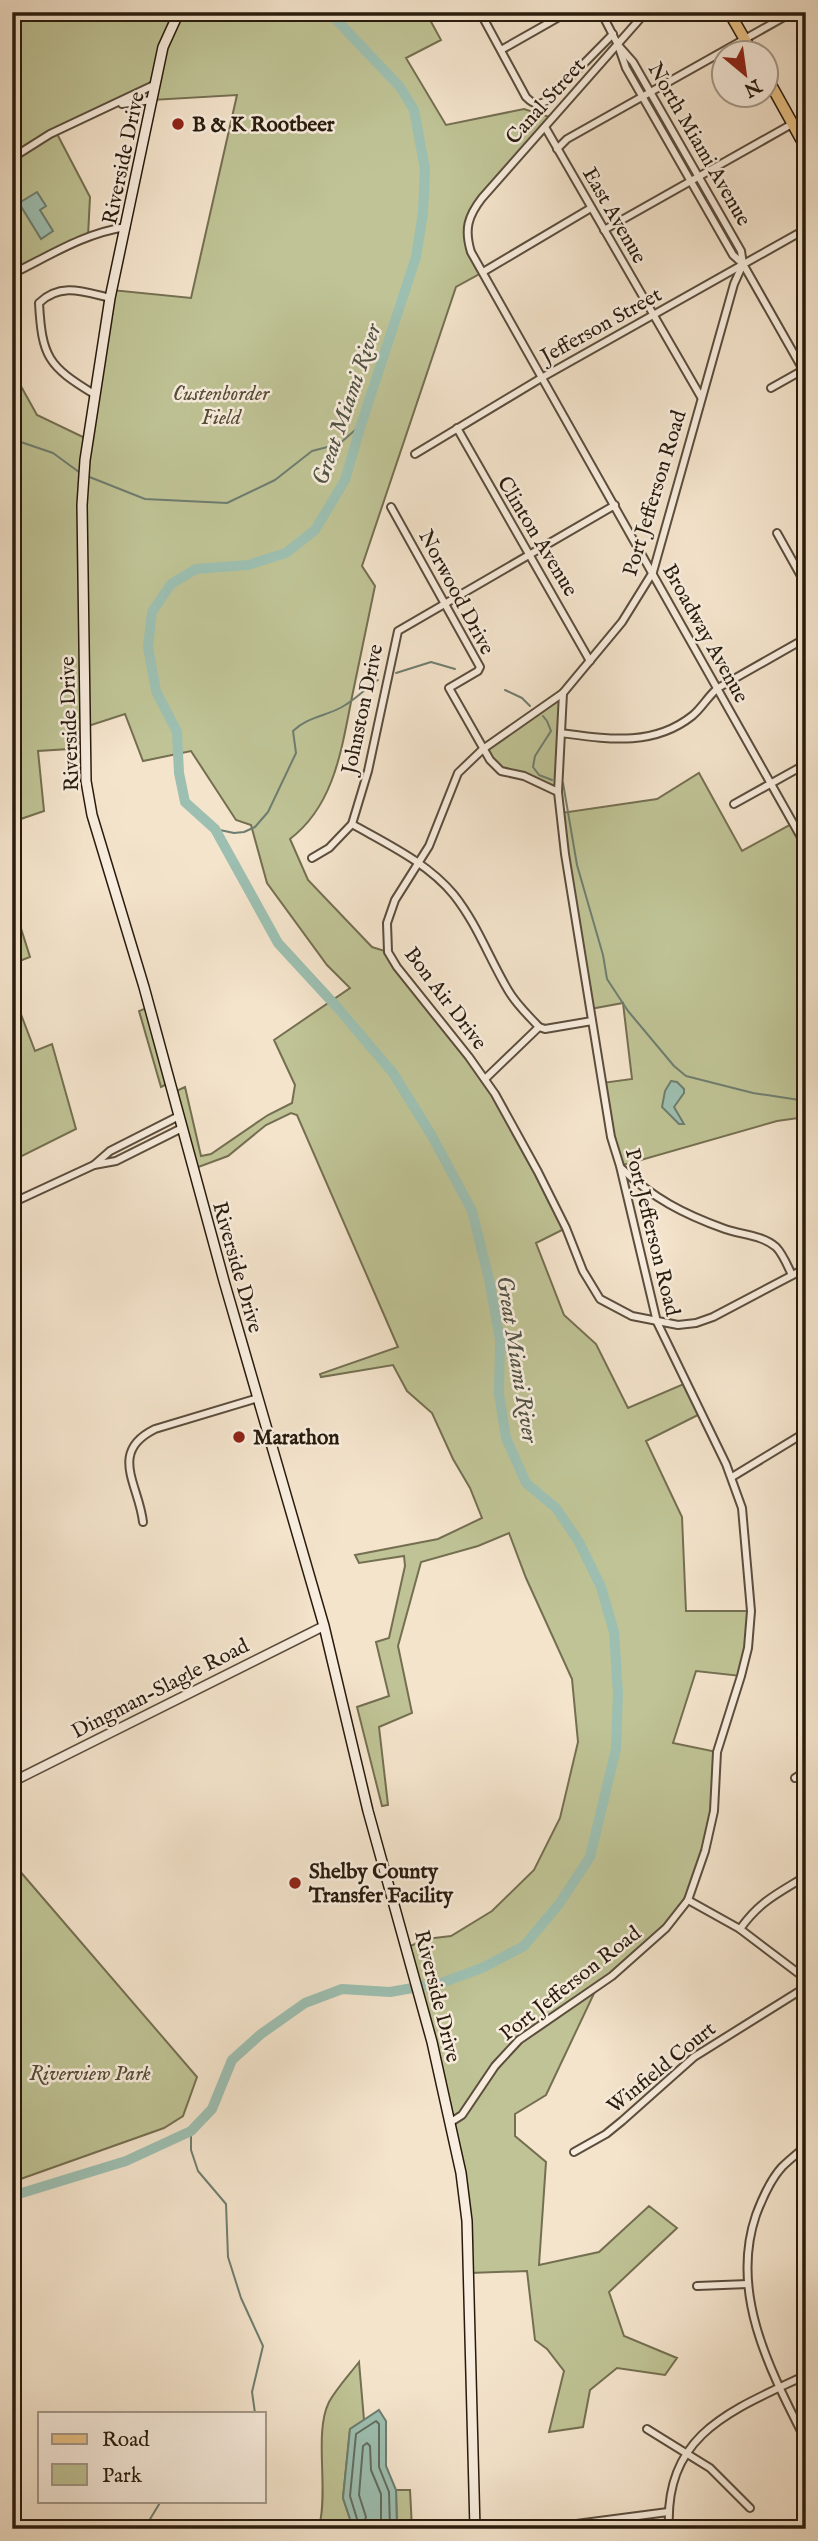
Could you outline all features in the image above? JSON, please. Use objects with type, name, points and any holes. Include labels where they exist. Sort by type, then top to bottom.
[{"type":"main road","name":"Riverside Drive","points":[[179,12],[163,47],[110,298],[85,460],[82,505],[86,780],[92,815],[146,995],[324,1626],[368,1811],[408,1947],[451,2122],[467,2221],[475,2529]]},
{"type":"main road","points":[[729,12],[744,38]]},
{"type":"main road","points":[[780,103],[805,143]]},
{"type":"street","points":[[480,12],[526,97],[534,104],[540,105],[548,100],[612,34]]},
{"type":"street","points":[[500,50],[569,12]]},
{"type":"street","name":"North Miami Avenue","points":[[601,12],[626,68],[733,256],[743,264]]},
{"type":"street","name":"Canal Street","points":[[470,214],[646,12]]},
{"type":"street","points":[[747,38],[793,12]]},
{"type":"street","name":"North Miami Avenue","points":[[618,45],[633,62],[699,177],[741,251],[743,264],[804,372]]},
{"type":"street","points":[[557,149],[581,132],[710,59]]},
{"type":"street","points":[[12,159],[50,134],[156,84]]},
{"type":"street","points":[[117,104],[152,100]]},
{"type":"street","points":[[604,230],[792,124]]},
{"type":"street","name":"East Avenue","points":[[545,127],[701,397]]},
{"type":"street","points":[[482,272],[591,208]]},
{"type":"street","name":"Broadway Avenue","points":[[470,214],[467,240],[482,272],[806,846]]},
{"type":"street","points":[[12,274],[102,230],[126,227]]},
{"type":"street","name":"Jefferson Street","points":[[415,454],[543,377],[806,229]]},
{"type":"street","name":"Port Jefferson Road","points":[[451,2122],[462,2115],[495,2066],[519,2040],[612,1976],[666,1928],[688,1900],[705,1851],[714,1811],[717,1752],[741,1676],[750,1623],[750,1588],[742,1508],[732,1477],[657,1322],[611,1137],[565,854],[558,792],[564,693],[622,622],[653,572],[734,284],[743,264]]},
{"type":"street","points":[[94,394],[55,368],[45,350],[40,303],[54,291],[77,290],[110,298]]},
{"type":"street","points":[[771,388],[804,372]]},
{"type":"street","name":"Clinton Avenue","points":[[457,428],[590,661]]},
{"type":"street","name":"Johnston Drive","points":[[312,858],[329,848],[352,824],[371,758],[398,631],[615,505]]},
{"type":"street","name":"Norwood Drive","points":[[391,508],[480,667],[478,671],[449,688],[483,749],[501,771],[524,776],[558,792]]},
{"type":"street","points":[[777,533],[806,585]]},
{"type":"street","points":[[561,733],[610,739],[657,736],[695,714],[718,688],[806,638]]},
{"type":"street","name":"Bon Air Drive","points":[[564,693],[483,749],[458,773],[429,846],[395,900],[387,923],[388,952],[485,1079],[538,1172],[590,1285],[600,1299],[632,1316],[678,1325],[705,1320],[806,1268]]},
{"type":"street","points":[[734,804],[806,764]]},
{"type":"street","points":[[352,824],[419,863],[452,892],[480,935],[509,991],[539,1027],[545,1029],[592,1021]]},
{"type":"street","points":[[485,1079],[539,1027]]},
{"type":"street","points":[[12,1203],[94,1164],[110,1151],[178,1116]]},
{"type":"street","points":[[94,1164],[116,1161],[182,1128]]},
{"type":"street","points":[[620,1166],[644,1190],[680,1210],[726,1229],[763,1239],[778,1248],[792,1275]]},
{"type":"street","points":[[143,1522],[130,1475],[129,1455],[134,1444],[155,1429],[258,1398]]},
{"type":"street","points":[[732,1477],[806,1432]]},
{"type":"street","name":"Dingman-Slagle Road","points":[[12,1782],[324,1626]]},
{"type":"street","points":[[795,1778],[806,1771]]},
{"type":"street","points":[[740,1929],[753,1910],[806,1876]]},
{"type":"street","points":[[688,1900],[740,1929],[806,1979]]},
{"type":"street","name":"Winfield Court","points":[[574,2152],[606,2134],[694,2057],[806,1987]]},
{"type":"street","points":[[806,2146],[780,2169],[762,2197],[750,2234],[747,2271],[759,2337],[779,2388],[806,2441]]},
{"type":"street","points":[[697,2286],[748,2284]]},
{"type":"street","points":[[669,2529],[670,2494],[685,2454],[695,2440],[728,2413],[806,2375]]},
{"type":"street","points":[[647,2429],[710,2468],[750,2508]]},
{"type":"street","points":[[516,2529],[668,2512]]},
{"type":"green space","name":"Custenborder Field","points":[[29,12],[439,12],[429,18],[441,40],[406,58],[446,125],[524,109],[553,118],[470,214],[467,240],[483,272],[456,287],[362,566],[375,586],[335,772],[318,809],[290,839],[308,880],[372,947],[388,952],[495,1094],[566,1228],[536,1243],[564,1315],[596,1344],[628,1408],[686,1383],[700,1414],[646,1441],[682,1517],[686,1611],[751,1611],[741,1676],[696,1671],[673,1743],[717,1752],[714,1811],[688,1900],[666,1928],[597,1987],[546,2095],[515,2114],[515,2136],[546,2162],[539,2265],[599,2252],[649,2206],[677,2228],[609,2292],[624,2336],[677,2358],[665,2375],[617,2368],[590,2390],[583,2427],[549,2432],[564,2371],[547,2349],[535,2340],[527,2271],[470,2273],[467,2221],[408,1947],[426,1939],[451,1936],[492,1911],[534,1870],[560,1818],[578,1742],[572,1679],[526,1578],[509,1533],[478,1546],[421,1562],[398,1646],[412,1713],[379,1727],[388,1805],[382,1806],[357,1707],[389,1696],[376,1642],[389,1638],[405,1566],[404,1556],[359,1563],[355,1555],[438,1539],[482,1518],[432,1413],[407,1391],[393,1365],[321,1377],[320,1374],[398,1347],[297,1115],[291,1113],[266,1125],[228,1156],[193,1169],[172,1093],[185,1087],[201,1156],[211,1154],[268,1115],[292,1103],[295,1085],[274,1040],[350,988],[327,965],[267,883],[251,825],[236,820],[191,751],[143,761],[125,714],[85,727],[85,748],[38,751],[44,811],[12,822],[12,370],[37,415],[87,439],[112,290],[191,298],[237,95],[152,100],[155,85],[56,132],[90,197],[88,236],[12,274],[12,21]]},
{"type":"green space","points":[[618,45],[633,62],[741,251],[743,264],[733,255],[643,98]]},
{"type":"green space","points":[[563,693],[558,792],[524,776],[501,771],[483,749]]},
{"type":"green space","points":[[699,773],[742,851],[793,823],[806,846],[806,1117],[777,1121],[620,1166],[602,1083],[632,1079],[623,1003],[590,1009],[561,813],[657,799]]},
{"type":"green space","points":[[12,900],[30,957],[12,964]]},
{"type":"green space","points":[[12,991],[35,1051],[52,1044],[76,1129],[12,1161]]},
{"type":"green space","points":[[149,1007],[169,1083],[161,1087],[139,1011]]},
{"type":"green space","name":"Riverview Park","points":[[12,1862],[197,2077],[183,2116],[164,2128],[12,2182]]},
{"type":"green space","points":[[359,2362],[364,2420],[350,2429],[343,2498],[350,2519],[342,2529],[309,2529],[320,2522],[322,2508],[322,2428],[325,2414],[332,2397]]},
{"type":"green space","points":[[396,2490],[410,2490],[412,2529],[397,2529]]},
{"type":"water","points":[[37,192],[46,206],[40,210],[53,231],[41,239],[19,203]]},
{"type":"water","points":[[671,1081],[677,1082],[684,1089],[674,1107],[684,1124],[679,1124],[662,1107],[665,1091]]},
{"type":"water","points":[[379,2410],[386,2421],[386,2466],[396,2490],[397,2529],[342,2529],[350,2519],[343,2498],[350,2429]]},
{"type":"waterway","name":"Great Miami River","points":[[12,2196],[126,2161],[191,2131],[212,2109],[232,2060],[261,2034],[305,2003],[342,1989],[390,1992],[441,1983],[482,1968],[524,1946],[559,1904],[590,1857],[616,1749],[618,1693],[614,1632],[601,1587],[579,1542],[556,1508],[526,1483],[506,1438],[499,1394],[500,1340],[489,1279],[472,1211],[432,1136],[393,1073],[278,943],[215,829],[185,802],[179,773],[177,732],[156,691],[148,647],[152,612],[171,584],[196,569],[248,565],[286,553],[315,530],[345,480],[416,257],[423,213],[425,169],[414,110],[400,87],[329,12]]},
{"type":"waterway","points":[[87,476],[145,499],[227,503],[275,480],[312,451],[339,444],[361,425]]},
{"type":"waterway","points":[[12,439],[53,453],[79,472]]},
{"type":"waterway","points":[[396,673],[431,662],[455,669]]},
{"type":"waterway","points":[[215,829],[234,833],[255,827],[268,812],[296,753],[293,731],[304,723],[347,704],[378,680]]},
{"type":"waterway","points":[[505,690],[522,698],[530,706]]},
{"type":"waterway","points":[[543,716],[551,731],[535,756],[533,767],[539,775],[552,780]]},
{"type":"waterway","points":[[563,783],[577,865],[603,955],[607,979],[628,1011],[674,1066],[686,1076],[753,1093],[806,1101]]},
{"type":"waterway","points":[[191,2131],[191,2150],[198,2171],[226,2204],[228,2257],[241,2298],[263,2346],[252,2392],[255,2412]]},
{"type":"waterway","points":[[144,2529],[160,2502]]},
{"type":"place","name":"B & K Rootbeer","points":[[178,124]]},
{"type":"place","name":"Marathon","points":[[239,1437]]},
{"type":"place","name":"Shelby County Transfer Facility","points":[[295,1883]]}]
